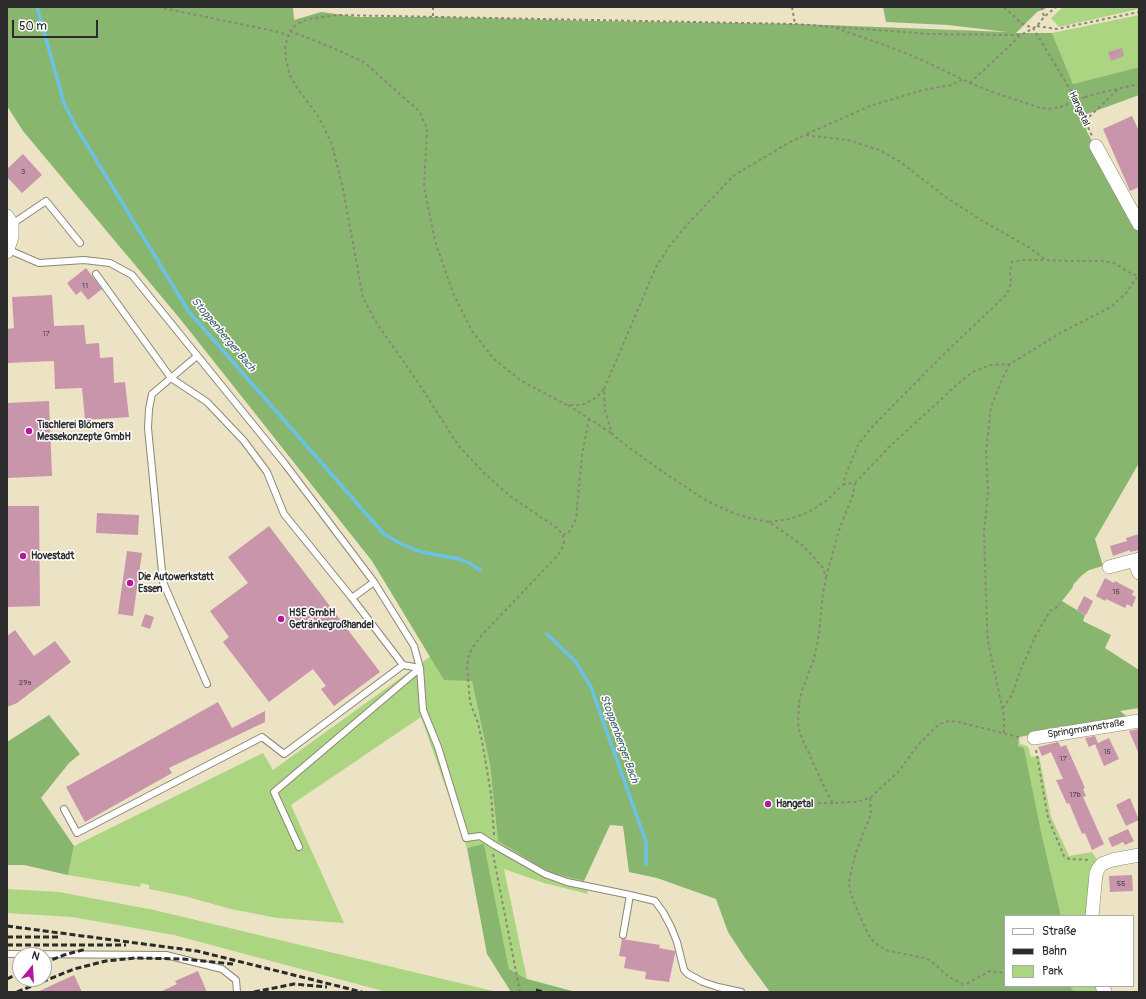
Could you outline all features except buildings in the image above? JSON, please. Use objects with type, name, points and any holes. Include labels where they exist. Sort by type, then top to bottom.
[{"type":"street","points":[[1096,146],[1138,220]]},
{"type":"street","points":[[8,251],[12,237],[9,220]]},
{"type":"street","points":[[1109,567],[1137,564]]},
{"type":"street","name":"Springmannstraße","points":[[1034,738],[1139,721]]},
{"type":"street","points":[[1092,915],[1096,874],[1098,869],[1102,864],[1112,860],[1139,856]]},
{"type":"lane","points":[[9,220],[46,201],[80,243]]},
{"type":"lane","points":[[8,251],[39,263],[84,260],[110,263],[132,275],[284,464],[374,582],[414,646],[420,668],[423,710],[438,747],[466,838],[480,836],[494,846],[546,874],[567,882],[630,894],[655,901],[663,912],[677,942],[684,970],[688,974],[704,982],[741,992]]},
{"type":"lane","points":[[96,274],[171,378],[207,402],[244,441],[267,472],[284,514],[352,598],[402,665],[420,668]]},
{"type":"lane","points":[[197,356],[152,394],[149,409],[148,428],[163,582],[208,684]]},
{"type":"lane","points":[[352,598],[374,582]]},
{"type":"lane","points":[[64,808],[77,833],[262,737],[284,754],[402,665]]},
{"type":"lane","points":[[299,847],[274,792],[420,668]]},
{"type":"lane","points":[[623,935],[630,894]]},
{"type":"lane","points":[[7,954],[166,955],[222,968],[236,980],[237,992]]},
{"type":"path","points":[[158,7],[288,35]]},
{"type":"path","points":[[433,7],[433,18]]},
{"type":"path","points":[[792,7],[795,24]]},
{"type":"path","name":"Hangetal","points":[[1004,7],[1021,23],[1033,28],[1073,94],[1096,146]]},
{"type":"path","points":[[1042,7],[1044,17]]},
{"type":"path","points":[[970,83],[1020,35],[1037,26],[1044,17],[1056,7]]},
{"type":"path","points":[[1037,26],[1057,29],[1139,12]]},
{"type":"path","points":[[520,992],[493,855],[494,840],[491,794],[478,723],[470,702],[467,666],[469,655],[482,635],[558,555],[564,544],[563,535],[557,528],[510,496],[484,473],[458,445],[421,387],[376,322],[363,298],[342,184],[331,142],[318,116],[290,75],[285,46],[290,31],[297,24],[308,19],[337,16],[795,24],[931,34],[1020,35]]},
{"type":"path","points":[[833,26],[896,49],[962,80],[1041,108],[1049,109],[1060,107],[1085,97],[1139,84]]},
{"type":"path","points":[[290,31],[364,62],[419,111],[427,128],[424,187],[434,241],[453,293],[472,331],[494,359],[520,380],[589,418],[663,472],[707,501],[749,518],[769,522],[790,518],[809,512],[826,501],[844,484],[855,483]]},
{"type":"path","points":[[567,405],[582,405],[593,399],[604,389],[656,267],[681,232],[733,176],[783,146],[870,106],[916,92],[955,84],[962,80]]},
{"type":"path","points":[[1085,121],[1118,88]]},
{"type":"path","points":[[806,135],[848,140],[879,150],[899,161],[947,198],[981,220],[1030,248],[1046,260]]},
{"type":"path","points":[[833,803],[800,734],[798,723],[799,703],[802,690],[814,659],[819,634],[823,592],[826,579],[840,527],[853,495],[855,483],[888,448],[960,382],[981,368],[990,365],[1010,364],[1062,332],[1111,307],[1128,292],[1138,276],[1108,262],[1022,260],[1012,262],[1010,273],[1011,283],[1007,294],[946,352],[871,428],[858,445],[845,476],[844,484]]},
{"type":"path","points":[[1004,733],[1002,708],[988,642],[984,533],[988,491],[986,452],[988,426],[991,407],[1010,364]]},
{"type":"path","points":[[604,389],[605,410],[612,434]]},
{"type":"path","points":[[563,535],[570,532],[576,519],[582,455],[589,418]]},
{"type":"path","points":[[769,522],[802,545],[823,568],[826,579]]},
{"type":"path","points":[[1002,708],[1012,695],[1020,671],[1036,635],[1050,611],[1056,608],[1060,603]]},
{"type":"path","points":[[776,804],[855,802],[870,798],[899,771],[917,746],[939,724],[949,721],[959,722],[1021,738],[1034,738],[1048,818],[1064,856],[1069,859],[1096,860],[1102,864]]},
{"type":"path","points":[[870,798],[870,820],[858,844],[849,882],[850,891],[855,905],[868,934],[873,941],[885,950],[930,960],[949,977],[962,984],[968,983],[990,971],[1004,973]]},
{"type":"green space","points":[[7,7],[293,7],[294,20],[321,12],[357,17],[435,17],[800,24],[1007,32],[948,25],[886,22],[883,7],[1049,7],[1037,12],[1016,33],[1052,33],[1073,84],[1139,67],[1139,95],[1082,116],[1087,132],[1139,226],[1139,463],[1095,539],[1103,566],[1089,570],[1081,576],[1062,601],[1085,615],[1083,621],[1111,635],[1105,648],[1139,670],[1139,708],[1120,711],[1129,718],[1019,737],[1018,746],[1024,748],[1042,836],[1061,915],[1004,915],[1004,987],[1071,987],[1074,992],[770,992],[728,932],[716,899],[657,878],[629,872],[623,826],[610,825],[584,881],[552,873],[498,841],[490,765],[472,681],[444,680],[372,561],[181,320],[23,131],[7,106]]},
{"type":"green space","points":[[1063,7],[1139,7],[1139,9],[1059,27],[1051,18]]},
{"type":"green space","points":[[1139,15],[1139,67],[1073,84],[1052,33]]},
{"type":"green space","points":[[431,656],[444,680],[472,680],[490,765],[498,841],[537,865],[552,872],[584,881],[588,894],[544,883],[504,869],[527,979],[509,969],[484,845],[467,848],[421,717],[291,805],[344,923],[277,918],[231,909],[184,896],[149,889],[149,885],[141,883],[140,887],[68,875],[74,846],[263,753],[273,770]]},
{"type":"green space","points":[[49,715],[80,754],[69,763],[41,798],[74,846],[68,875],[24,865],[7,865],[7,742]]},
{"type":"green space","points":[[1019,736],[1020,744],[1027,746],[1031,757],[1039,756],[1051,817],[1069,856],[1092,852],[1100,864],[1091,915],[1061,915],[1042,836],[1024,749],[1018,746]]},
{"type":"green space","points":[[484,844],[509,969],[527,979],[576,992],[511,992],[487,954],[467,848]]},
{"type":"green space","points":[[7,889],[59,892],[154,910],[493,991],[387,992],[174,935],[72,917],[7,913]]},
{"type":"green space","points":[[1071,987],[1100,987],[1098,991],[1093,992],[1074,992]]},
{"type":"waterway","name":"Stoppenberger Bach","points":[[37,7],[64,103],[76,127],[189,312],[384,534],[401,544],[421,552],[459,559],[480,570]]},
{"type":"waterway","name":"Stoppenberger Bach","points":[[547,634],[575,661],[591,687],[646,842],[646,864]]},
{"type":"railway","points":[[7,926],[197,951],[362,992]]},
{"type":"railway","points":[[7,937],[60,937]]},
{"type":"railway","points":[[7,945],[126,945]]},
{"type":"railway","points":[[52,960],[86,949]]},
{"type":"railway","points":[[17,992],[74,969],[106,961],[135,958],[183,959],[233,964]]},
{"type":"railway","points":[[7,979],[12,977]]},
{"type":"railway","points":[[254,992],[294,984],[327,987]]},
{"type":"railway","points":[[536,990],[543,992]]},
{"type":"place","name":"Tischlerei Blömers Messekonzepte GmbH","points":[[29,431]]},
{"type":"place","name":"Hovestadt","points":[[23,556]]},
{"type":"place","name":"Die Autowerkstatt Essen","points":[[130,583]]},
{"type":"place","name":"HSE GmbH Getränkegroßhandel","points":[[281,619]]},
{"type":"place","name":"Hangetal","points":[[768,804]]}]
